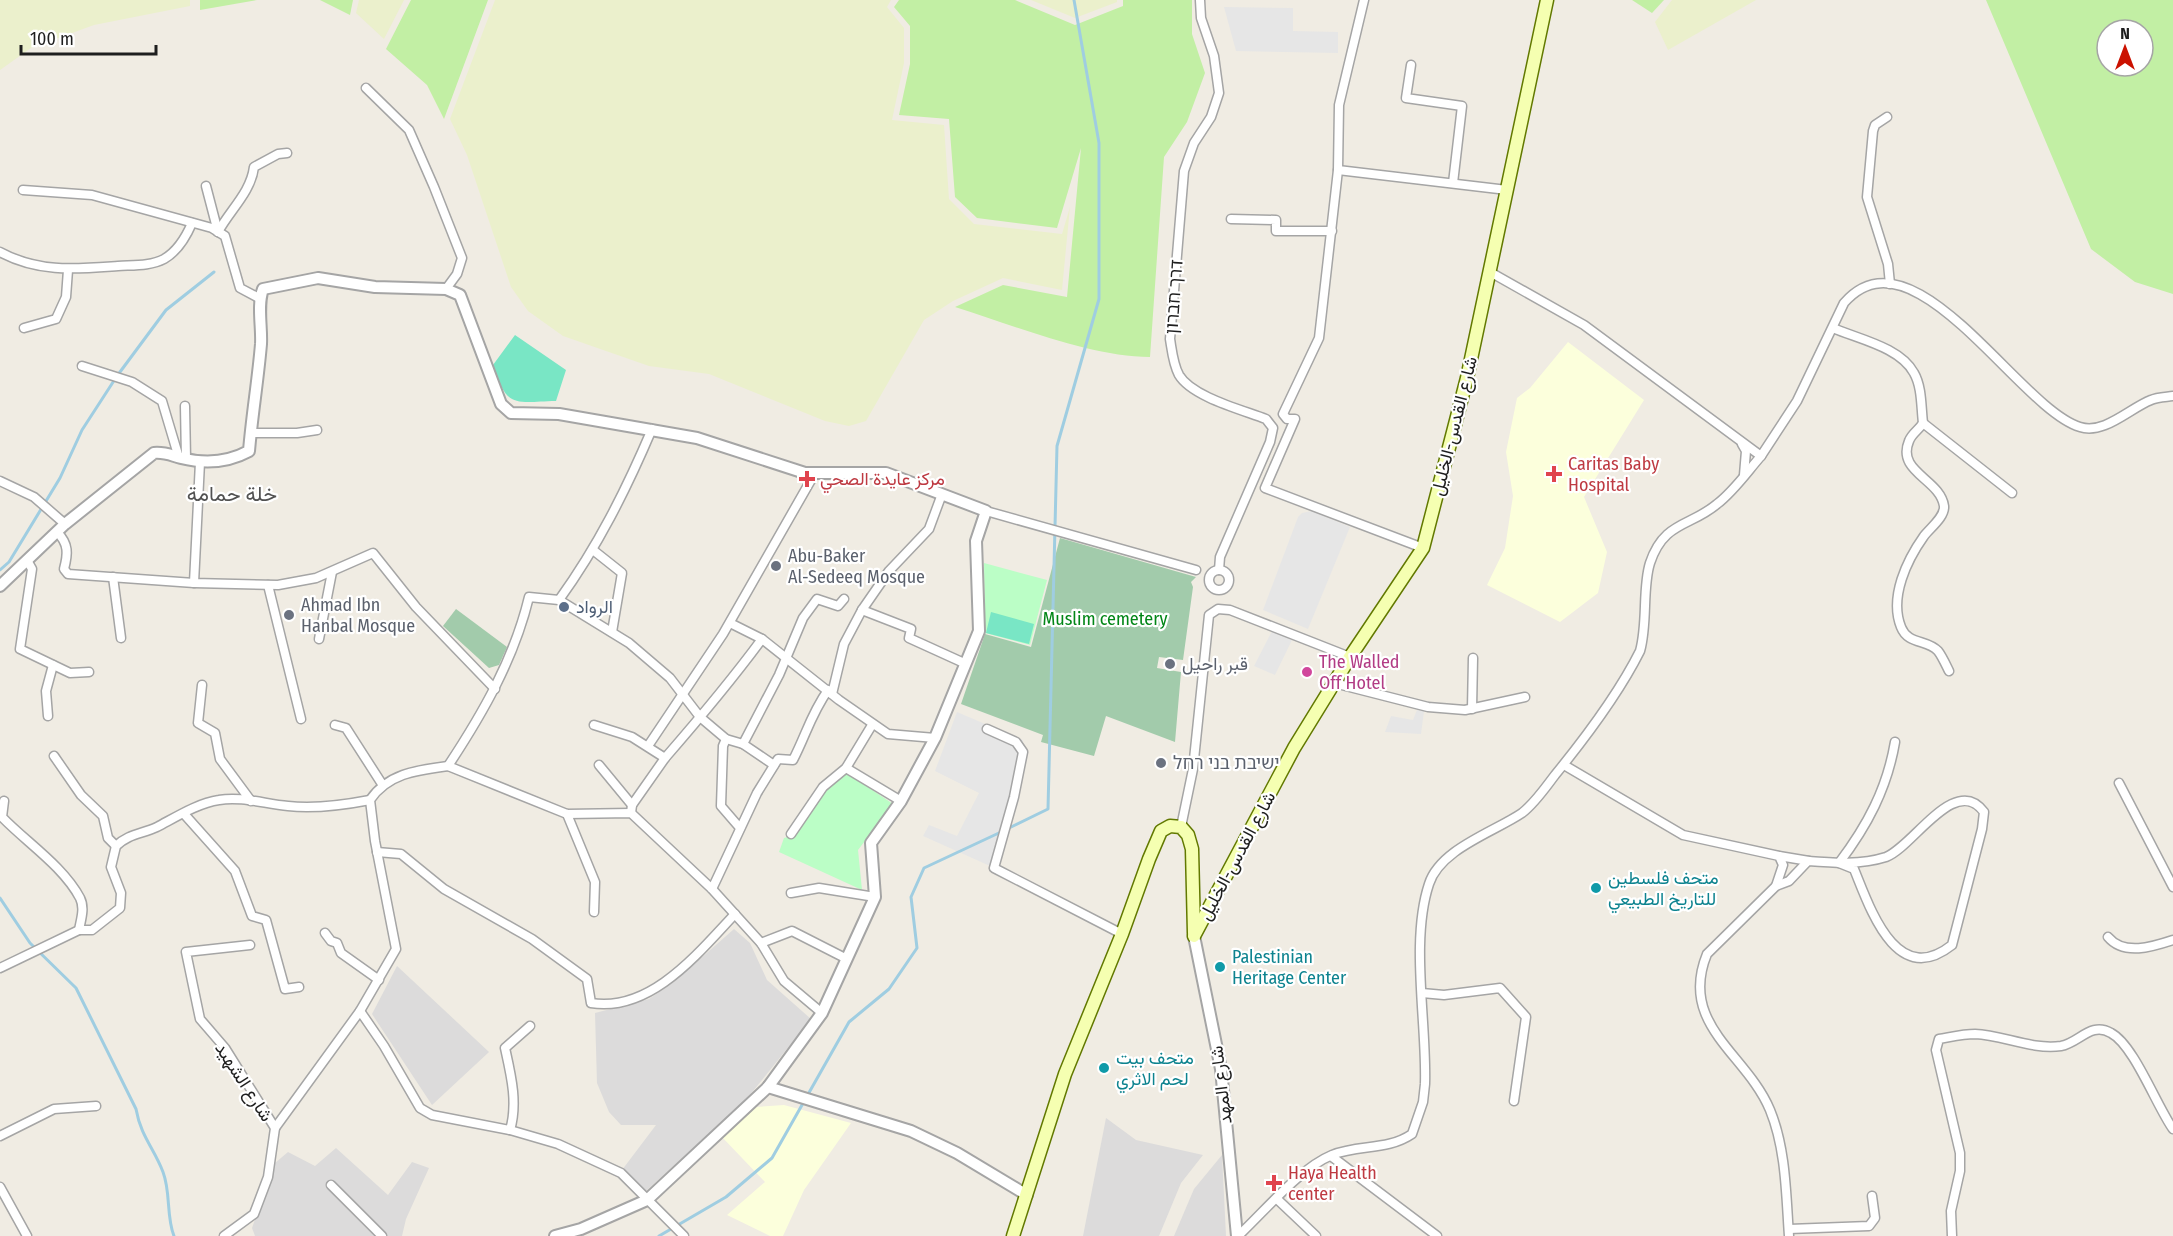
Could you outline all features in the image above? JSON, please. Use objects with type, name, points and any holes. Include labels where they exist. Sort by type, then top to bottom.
[{"type":"main road","name":"شارع القدس-الخليل","points":[[1194,936],[1294,748],[1350,657],[1423,548],[1444,473],[1490,272],[1547,0]]},
{"type":"main road","points":[[1013,1236],[1065,1074],[1161,831],[1170,826],[1181,826]]},
{"type":"main road","name":"شارع القدس-الخليل","points":[[1181,826],[1191,842],[1194,936]]},
{"type":"street","name":"דרך חברון","points":[[1200,0],[1201,18],[1214,56],[1219,93],[1211,117],[1194,142],[1184,171],[1170,339],[1172,356],[1180,376],[1194,389],[1266,419],[1273,428],[1270,442],[1220,557],[1219,570]]},
{"type":"street","points":[[1364,0],[1339,105],[1338,170],[1319,338],[1283,414],[1287,419],[1295,420],[1265,488],[1423,548]]},
{"type":"street","points":[[1411,65],[1406,98],[1462,106],[1453,183]]},
{"type":"street","points":[[366,88],[409,130],[434,187],[462,258],[457,274],[446,289]]},
{"type":"street","points":[[1887,117],[1875,125],[1873,130],[1866,188],[1888,264],[1890,284]]},
{"type":"street","points":[[218,232],[232,208],[250,186],[254,167],[278,154],[287,153]]},
{"type":"street","points":[[1338,170],[1507,190]]},
{"type":"street","points":[[206,186],[218,232]]},
{"type":"street","points":[[23,190],[92,195],[218,232],[225,236],[240,288],[259,298]]},
{"type":"street","points":[[1231,219],[1276,220],[1276,231],[1332,231]]},
{"type":"street","points":[[0,252],[25,263],[68,270],[147,264],[164,259],[184,241],[192,223]]},
{"type":"street","points":[[24,328],[56,319],[66,297],[68,270]]},
{"type":"street","points":[[1490,272],[1584,325],[1761,456]]},
{"type":"street","points":[[0,586],[28,562],[61,528],[154,453],[164,452],[200,462],[231,461],[249,451],[259,369],[262,322],[259,298],[263,289],[318,278],[375,287],[446,289],[460,295],[501,404],[511,413],[560,414],[697,438],[805,473],[886,473],[986,511],[1196,570]]},
{"type":"street","points":[[1237,1236],[1298,1179],[1331,1156],[1393,1144],[1412,1134],[1423,1102],[1425,1084],[1421,927],[1429,881],[1444,862],[1467,844],[1513,818],[1532,804],[1564,765],[1640,651],[1644,635],[1649,565],[1657,547],[1668,533],[1717,505],[1761,456],[1797,401],[1844,303],[1851,295],[1877,283],[1890,284],[1919,296],[1953,316],[2031,392],[2071,424],[2091,429],[2153,399],[2173,396]]},
{"type":"street","points":[[1833,328],[1886,350],[1905,362],[1914,373],[1920,391],[1923,423],[1909,440],[1907,448],[1909,463],[1936,490],[1944,506],[1942,514],[1924,536],[1903,573],[1898,604],[1900,625],[1906,637],[1938,651],[1950,671]]},
{"type":"street","points":[[82,366],[132,382],[162,401],[182,458]]},
{"type":"street","points":[[182,458],[185,406]]},
{"type":"street","points":[[1923,423],[2012,492]]},
{"type":"street","points":[[559,600],[593,550],[625,494],[652,429]]},
{"type":"street","points":[[250,433],[297,433],[317,430]]},
{"type":"street","points":[[1740,441],[1746,451],[1744,476]]},
{"type":"street","points":[[194,583],[200,462]]},
{"type":"street","points":[[648,746],[730,623],[815,473]]},
{"type":"street","points":[[0,481],[34,498],[61,528],[68,551],[64,569],[68,574],[194,583],[268,585],[315,578],[373,553],[416,607],[495,689]]},
{"type":"street","points":[[711,889],[774,765],[778,759],[793,760],[802,741],[805,727],[830,692],[844,644],[862,610],[889,570],[929,529],[942,494]]},
{"type":"street","points":[[555,1236],[581,1229],[647,1200],[768,1087],[822,1013],[875,897],[871,843],[902,801],[935,738],[979,631],[976,541],[986,511]]},
{"type":"street","points":[[593,550],[622,573],[612,632]]},
{"type":"street","points":[[28,562],[32,569],[20,649],[70,673],[89,672]]},
{"type":"street","points":[[319,639],[332,572]]},
{"type":"street","points":[[113,577],[122,638]]},
{"type":"street","points":[[268,585],[301,718]]},
{"type":"street","points":[[448,766],[495,689],[522,627],[529,597],[559,600],[629,643],[669,678],[700,717],[726,738],[743,744],[774,765]]},
{"type":"street","points":[[743,744],[803,618],[818,599],[838,606],[844,599]]},
{"type":"street","points":[[1181,826],[1193,769],[1209,615],[1218,609],[1230,610],[1350,657]]},
{"type":"street","points":[[862,610],[911,629],[909,638],[964,663]]},
{"type":"street","points":[[730,623],[762,639],[872,725],[888,734],[935,738]]},
{"type":"street","points":[[631,809],[665,758],[706,707],[721,695],[762,639]]},
{"type":"street","points":[[1472,709],[1473,657]]},
{"type":"street","points":[[48,716],[46,691],[53,665]]},
{"type":"street","points":[[1334,683],[1428,707],[1472,709],[1525,697]]},
{"type":"street","points":[[202,685],[198,723],[215,733],[220,759],[251,801]]},
{"type":"street","points":[[335,725],[346,728],[382,784]]},
{"type":"street","points":[[594,725],[632,737],[665,758]]},
{"type":"street","points":[[790,834],[823,788],[846,768],[872,725]]},
{"type":"street","points":[[987,729],[1016,741],[1023,752],[1014,797],[994,868],[1122,934]]},
{"type":"street","points":[[726,738],[723,747],[721,806],[740,828]]},
{"type":"street","points":[[1839,863],[1879,800],[1890,772],[1895,741]]},
{"type":"street","points":[[54,756],[81,795],[103,816],[108,838],[116,846]]},
{"type":"street","points":[[599,765],[631,809],[761,943],[784,981],[822,1013]]},
{"type":"street","points":[[1564,765],[1683,835],[1809,861],[1839,863],[1865,861],[1897,852],[1947,804],[1969,803],[1979,806],[1983,812],[1982,829],[1952,945],[1943,952],[1916,957],[1906,954],[1890,943],[1876,923],[1854,869],[1839,863]]},
{"type":"street","points":[[0,968],[79,930],[92,930],[120,908],[121,893],[111,867],[116,846],[131,835],[150,830],[208,802],[236,798],[291,806],[350,804],[370,800],[382,784],[405,774],[448,766],[567,814],[631,809]]},
{"type":"street","points":[[846,768],[902,801]]},
{"type":"street","points":[[2119,783],[2173,887]]},
{"type":"street","points":[[274,1128],[360,1011],[396,949],[377,852],[370,800]]},
{"type":"street","points":[[4,801],[2,817],[27,843],[39,848],[80,898],[83,913],[79,930]]},
{"type":"street","points":[[184,814],[236,871],[252,916],[266,920],[285,988],[299,987]]},
{"type":"street","points":[[567,814],[595,882],[594,912]]},
{"type":"street","points":[[377,852],[401,854],[444,889],[475,904],[558,957],[587,979],[591,1003],[613,1003],[648,993],[666,981],[735,914]]},
{"type":"street","points":[[1776,886],[1782,865],[1779,856]]},
{"type":"street","points":[[1809,861],[1789,881],[1776,886],[1707,954],[1701,969],[1699,985],[1703,1011],[1710,1025],[1770,1109],[1780,1140],[1789,1233],[1869,1226],[1875,1218],[1872,1196]]},
{"type":"street","points":[[791,893],[819,888],[875,897]]},
{"type":"street","points":[[761,943],[792,931],[847,959]]},
{"type":"street","points":[[325,933],[331,941],[337,943],[341,953],[379,980]]},
{"type":"street","name":"شارع المهد","points":[[1194,936],[1221,1069],[1237,1236]]},
{"type":"street","points":[[2108,937],[2115,945],[2134,949],[2173,939]]},
{"type":"street","name":"شارع الشهيد","points":[[224,1236],[254,1214],[268,1177],[274,1128],[225,1048],[200,1019],[186,952],[250,945]]},
{"type":"street","points":[[1422,993],[1444,995],[1500,988],[1526,1017],[1514,1101]]},
{"type":"street","points":[[360,1011],[384,1046],[420,1108],[432,1115],[510,1130],[558,1144],[621,1173],[684,1236]]},
{"type":"street","points":[[510,1130],[514,1117],[512,1077],[505,1048],[530,1026]]},
{"type":"street","points":[[1952,1236],[1951,1211],[1960,1171],[1960,1153],[1936,1050],[1939,1039],[1976,1034],[2010,1042],[2064,1046],[2085,1032],[2104,1030],[2114,1034],[2125,1047],[2152,1087],[2173,1129]]},
{"type":"street","points":[[768,1087],[911,1131],[957,1153],[1027,1195]]},
{"type":"street","points":[[0,1136],[54,1109],[96,1106]]},
{"type":"street","points":[[1331,1156],[1437,1236]]},
{"type":"street","points":[[331,1185],[382,1236]]},
{"type":"street","points":[[0,1187],[27,1236]]},
{"type":"street","points":[[1277,1199],[1316,1236]]},
{"type":"shaded area","points":[[0,0],[190,0],[190,6],[94,25],[31,48],[0,70]]},
{"type":"shaded area","points":[[359,0],[404,0],[384,39],[356,13]]},
{"type":"shaded area","points":[[495,0],[891,0],[887,7],[904,28],[904,63],[892,120],[944,125],[949,199],[974,224],[1062,234],[1070,207],[1062,290],[1003,278],[953,301],[924,320],[866,421],[849,426],[825,421],[709,374],[649,366],[563,336],[528,311],[511,287],[467,155],[450,119]]},
{"type":"shaded area","points":[[1031,0],[1117,0],[1117,2],[1075,18]]},
{"type":"shaded area","points":[[1672,0],[1756,0],[1668,50],[1655,22]]},
{"type":"shaded area","points":[[1224,7],[1293,8],[1293,31],[1338,32],[1338,53],[1236,51]]},
{"type":"shaded area","name":"Caritas Baby Hospital","points":[[1568,342],[1644,400],[1584,497],[1607,552],[1598,593],[1560,622],[1487,585],[1505,548],[1513,496],[1506,452],[1517,398],[1530,388]]},
{"type":"shaded area","points":[[1312,511],[1350,527],[1308,629],[1263,610],[1298,517],[1302,513]]},
{"type":"shaded area","points":[[1272,631],[1292,640],[1275,675],[1254,666]]},
{"type":"shaded area","points":[[1417,710],[1424,711],[1421,734],[1385,732],[1391,716],[1413,720]]},
{"type":"shaded area","points":[[957,712],[1023,740],[999,870],[923,836],[929,825],[957,836],[979,793],[935,771]]},
{"type":"shaded area","points":[[734,929],[750,943],[767,980],[811,1019],[745,1101],[646,1191],[622,1170],[656,1125],[621,1125],[609,1112],[597,1083],[595,1013],[649,999],[675,981]]},
{"type":"shaded area","points":[[397,966],[489,1052],[432,1105],[372,1014]]},
{"type":"shaded area","points":[[784,1105],[851,1123],[804,1190],[783,1236],[770,1236],[727,1215],[765,1182],[721,1136],[756,1107]]},
{"type":"shaded area","points":[[1106,1118],[1136,1140],[1203,1155],[1181,1183],[1159,1236],[1083,1236]]},
{"type":"shaded area","points":[[336,1148],[388,1195],[412,1162],[429,1168],[406,1219],[402,1236],[255,1236],[252,1228],[275,1163],[288,1152],[315,1166]]},
{"type":"shaded area","points":[[1222,1155],[1226,1236],[1174,1236],[1194,1189]]},
{"type":"green space","points":[[200,0],[257,0],[200,10]]},
{"type":"green space","points":[[320,0],[353,0],[350,15]]},
{"type":"green space","points":[[411,0],[488,0],[444,119],[427,85],[386,49]]},
{"type":"green space","points":[[899,0],[1015,0],[1075,25],[1123,6],[1123,0],[1192,0],[1192,34],[1205,73],[1187,122],[1164,157],[1150,357],[1127,356],[1077,346],[955,307],[1003,285],[1067,297],[1081,148],[1057,228],[977,218],[955,197],[949,119],[899,115],[910,64],[910,26],[894,7]]},
{"type":"green space","points":[[1632,0],[1664,0],[1652,13]]},
{"type":"green space","points":[[1986,0],[2173,0],[2173,294],[2135,282],[2091,249]]},
{"type":"green space","points":[[515,335],[566,370],[556,401],[521,402],[508,396],[503,389],[493,365]]},
{"type":"green space","name":"Muslim cemetery","points":[[1060,538],[1196,577],[1191,582],[1193,587],[1183,660],[1159,657],[1157,668],[1181,672],[1175,742],[1106,716],[1094,756],[1041,742],[1043,735],[961,704],[985,634],[1031,647]]},
{"type":"green space","points":[[984,563],[1047,580],[1030,645],[985,633]]},
{"type":"green space","points":[[456,609],[507,647],[499,665],[489,668],[443,626]]},
{"type":"green space","points":[[991,612],[1034,624],[1029,644],[986,633]]},
{"type":"green space","points":[[847,773],[893,804],[858,850],[862,890],[779,852],[784,838],[791,836],[826,787]]},
{"type":"waterway","points":[[1007,829],[1048,809],[1057,446],[1099,299],[1099,143],[1074,0]]},
{"type":"waterway","points":[[0,570],[9,562],[60,478],[82,430],[117,376],[166,310],[214,272]]},
{"type":"waterway","points":[[659,1236],[726,1197],[772,1158],[849,1022],[889,989],[917,948],[911,897],[924,868],[1001,832]]},
{"type":"waterway","points":[[0,898],[30,943],[76,988],[136,1109],[144,1135],[163,1172],[174,1236]]},
{"type":"place","name":"Caritas Baby Hospital","points":[[1554,474]]},
{"type":"place","name":"مركز عايدة الصحي","points":[[807,479]]},
{"type":"place","name":"Abu-Baker Al-Sedeeq Mosque","points":[[776,566]]},
{"type":"place","name":"الرواد","points":[[564,607]]},
{"type":"place","name":"Ahmad Ibn Hanbal Mosque","points":[[289,615]]},
{"type":"place","name":"قبر راحيل","points":[[1170,664]]},
{"type":"place","name":"The Walled Off Hotel","points":[[1307,672]]},
{"type":"place","name":"ישיבת בני רחל","points":[[1161,763]]},
{"type":"place","name":"متحف فلسطين للتاريخ الطبيعي","points":[[1596,888]]},
{"type":"place","name":"Palestinian Heritage Center","points":[[1220,967]]},
{"type":"place","name":"متحف بيت لحم الاثري","points":[[1104,1068]]},
{"type":"place","name":"Haya Health center","points":[[1274,1183]]},
{"type":"district","name":"خلة حمامة","points":[[232,494]]}]
